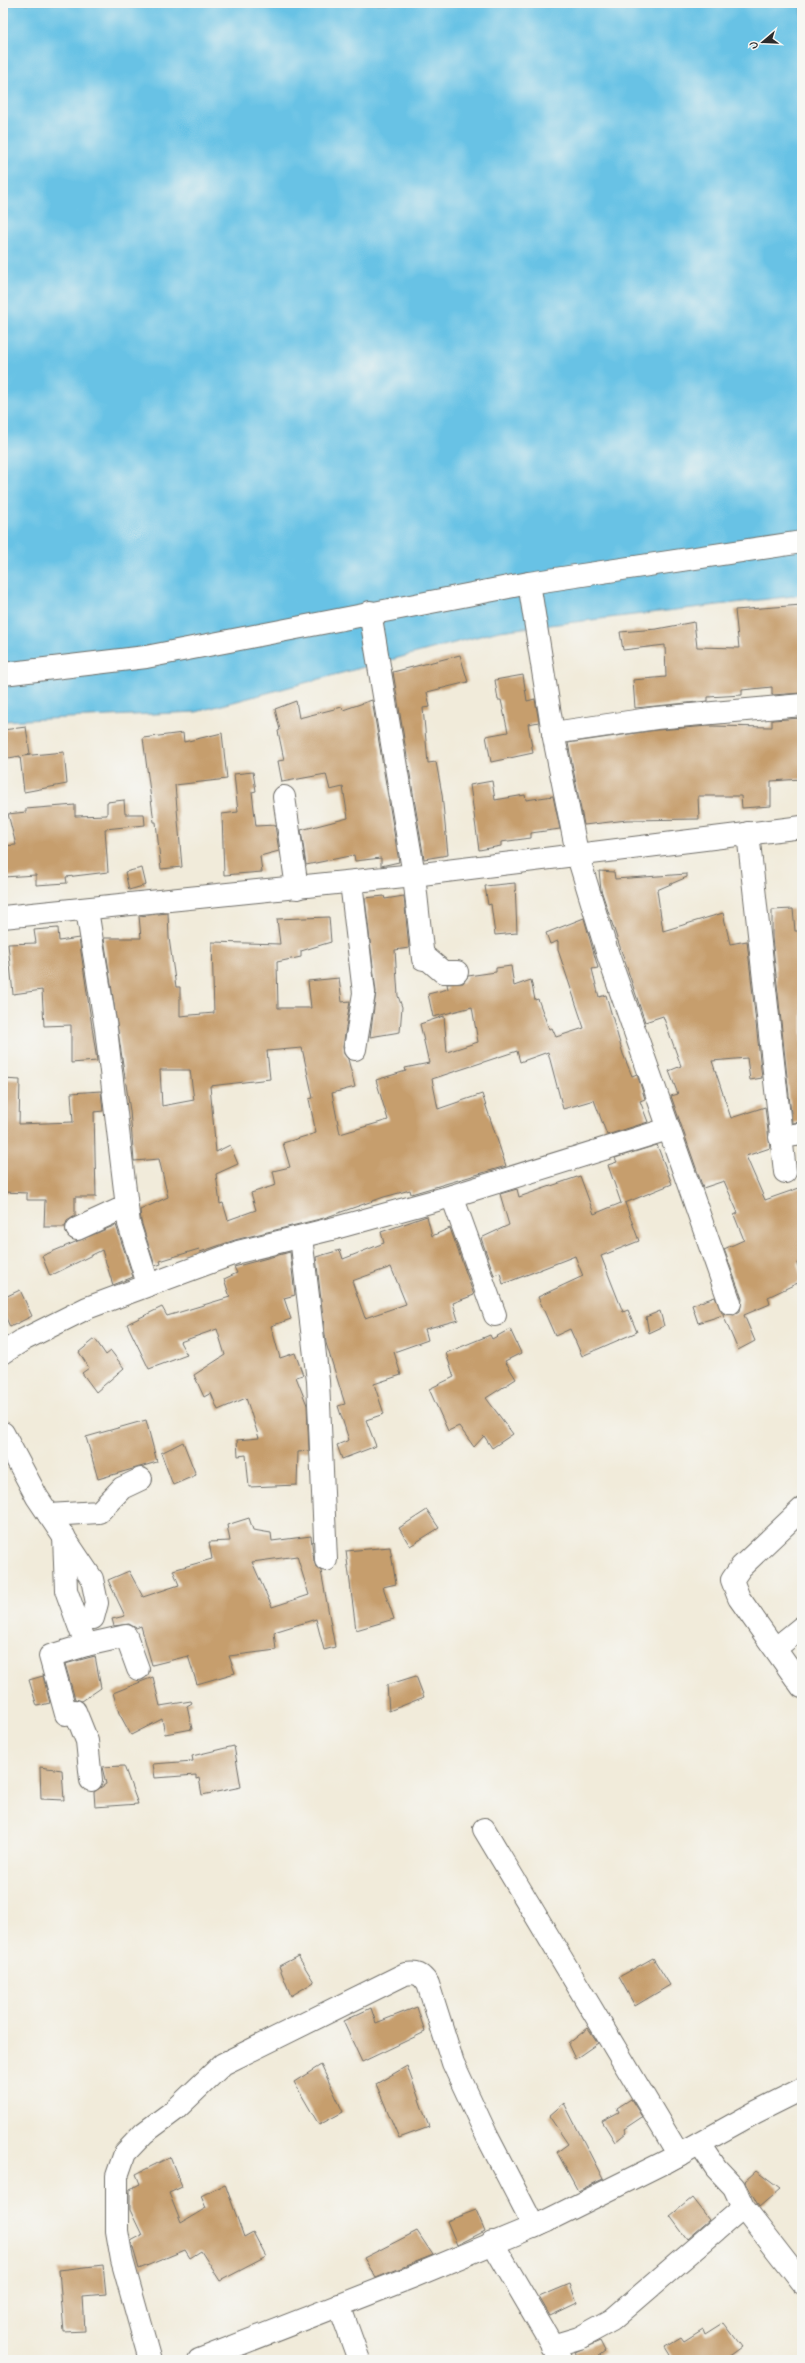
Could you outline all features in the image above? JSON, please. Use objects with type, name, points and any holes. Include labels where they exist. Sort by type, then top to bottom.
[{"type":"main road","points":[[3,674],[146,657],[370,612],[529,583],[802,542]]},
{"type":"main road","points":[[529,583],[553,733],[577,853],[608,955],[730,1303]]},
{"type":"main road","points":[[370,612],[414,875],[423,957],[443,972],[457,972]]},
{"type":"main road","points":[[553,733],[656,718],[802,704]]},
{"type":"main road","points":[[284,797],[297,888]]},
{"type":"main road","points":[[3,918],[414,875],[577,853],[802,827]]},
{"type":"main road","points":[[748,833],[785,1172]]},
{"type":"main road","points":[[351,882],[364,993],[355,1049]]},
{"type":"main road","points":[[87,910],[106,1029],[129,1224],[148,1284]]},
{"type":"main road","points":[[3,1353],[54,1323],[148,1284],[238,1252],[301,1237],[452,1196],[668,1129]]},
{"type":"main road","points":[[780,1137],[802,1134]]},
{"type":"main road","points":[[452,1196],[495,1315]]},
{"type":"main road","points":[[77,1230],[127,1206]]},
{"type":"main road","points":[[301,1237],[318,1381],[325,1550]]},
{"type":"main road","points":[[3,1433],[17,1461],[49,1515],[92,1579],[98,1602],[93,1618]]},
{"type":"main road","points":[[49,1515],[99,1512],[122,1488],[141,1478]]},
{"type":"main road","points":[[802,1509],[741,1567],[732,1580],[739,1598],[776,1648],[802,1687]]},
{"type":"main road","points":[[64,1536],[66,1590],[86,1645]]},
{"type":"main road","points":[[776,1648],[802,1628]]},
{"type":"main road","points":[[91,1780],[90,1756],[87,1741],[75,1712],[66,1714],[50,1656],[86,1645],[126,1636],[138,1669]]},
{"type":"main road","points":[[484,1829],[679,2155]]},
{"type":"main road","points":[[150,2360],[122,2260],[117,2231],[118,2176],[125,2153],[144,2133],[175,2110],[223,2064],[405,1974],[415,1973],[422,1976],[428,1984],[453,2063],[487,2136],[534,2227]]},
{"type":"main road","points":[[199,2360],[339,2305],[492,2242],[534,2227],[679,2155],[756,2112],[802,2089]]},
{"type":"main road","points":[[700,2144],[716,2168],[734,2187],[742,2207],[802,2283]]},
{"type":"main road","points":[[492,2242],[557,2353],[579,2338],[612,2320],[742,2207]]},
{"type":"main road","points":[[339,2305],[359,2360]]},
{"type":"water","points":[[3,3],[802,3],[802,595],[499,631],[196,712],[3,721]]},
{"type":"building","points":[[802,605],[802,693],[772,695],[772,687],[742,690],[742,695],[708,697],[708,701],[635,708],[633,680],[666,677],[665,645],[623,650],[620,632],[657,629],[694,622],[697,647],[739,648],[735,610]]},
{"type":"building","points":[[460,655],[468,682],[427,692],[430,707],[423,708],[428,763],[436,762],[442,794],[448,855],[424,859],[393,672]]},
{"type":"building","points":[[523,675],[527,701],[535,699],[539,722],[528,724],[533,753],[491,762],[486,736],[508,732],[501,700],[498,700],[495,680]]},
{"type":"building","points":[[372,700],[399,862],[381,866],[381,858],[355,861],[354,855],[306,865],[301,830],[348,818],[343,787],[330,790],[326,774],[282,782],[278,761],[284,760],[278,731],[280,730],[275,709],[296,701],[299,718],[342,707],[343,710]]},
{"type":"building","points":[[802,718],[802,779],[771,781],[771,806],[742,808],[741,796],[698,796],[699,819],[627,820],[584,825],[568,743],[657,730],[709,726],[772,727],[772,720]]},
{"type":"building","points":[[26,727],[30,754],[22,756],[64,752],[67,784],[24,792],[20,756],[3,759],[3,730]]},
{"type":"building","points":[[183,733],[184,742],[222,733],[227,779],[175,785],[182,867],[161,869],[156,822],[154,822],[143,738]]},
{"type":"building","points":[[253,772],[256,791],[252,792],[256,826],[275,825],[279,851],[260,856],[262,872],[224,875],[222,814],[238,812],[234,774]]},
{"type":"building","points":[[492,781],[495,800],[525,795],[526,800],[553,796],[560,829],[531,833],[531,838],[501,842],[501,846],[479,850],[470,785]]},
{"type":"building","points":[[124,800],[125,814],[144,814],[145,825],[105,829],[108,872],[66,877],[67,883],[36,885],[36,875],[3,877],[3,846],[16,845],[8,814],[26,812],[26,809],[75,805],[75,816],[107,815],[107,802]]},
{"type":"building","points":[[142,868],[146,885],[129,890],[125,872]]},
{"type":"building","points":[[599,871],[614,872],[615,879],[687,874],[687,877],[657,890],[663,931],[723,913],[730,944],[747,941],[762,1078],[750,1080],[747,1058],[712,1061],[731,1118],[765,1107],[770,1148],[746,1156],[765,1200],[802,1187],[802,1261],[797,1263],[802,1281],[768,1297],[770,1304],[744,1315],[755,1341],[738,1350],[723,1315],[698,1323],[692,1305],[715,1297],[722,1313],[734,1315],[740,1311],[742,1299],[724,1249],[744,1240],[734,1215],[738,1213],[724,1181],[703,1188],[671,1096],[678,1094],[669,1071],[681,1066],[663,1016],[645,1022],[601,890]]},
{"type":"building","points":[[515,883],[517,933],[495,935],[491,904],[488,905],[485,886]]},
{"type":"building","points":[[384,896],[385,899],[404,896],[409,948],[395,950],[398,996],[402,1007],[400,1032],[370,1037],[376,992],[365,898]]},
{"type":"building","points":[[793,909],[795,931],[802,931],[802,1122],[792,1123],[772,938],[772,910]]},
{"type":"building","points":[[168,913],[169,938],[176,987],[180,987],[180,1016],[214,1013],[212,942],[280,944],[277,919],[329,917],[331,942],[301,951],[301,957],[277,962],[278,1008],[311,1008],[308,981],[339,978],[342,1002],[350,1001],[343,1047],[344,1054],[348,1059],[355,1087],[332,1093],[340,1134],[388,1120],[376,1080],[406,1071],[405,1068],[429,1063],[420,1024],[444,1016],[447,1052],[478,1042],[472,1007],[433,1017],[428,994],[448,989],[447,984],[463,983],[468,976],[496,972],[496,968],[511,966],[514,986],[531,980],[535,1000],[538,999],[549,1029],[552,1028],[556,1037],[584,1028],[558,950],[558,941],[550,944],[546,933],[584,918],[598,968],[592,969],[599,997],[606,995],[623,1054],[632,1076],[637,1074],[645,1099],[640,1101],[648,1122],[607,1135],[594,1100],[563,1109],[548,1052],[520,1062],[517,1051],[432,1079],[438,1109],[482,1094],[506,1166],[411,1194],[410,1190],[384,1197],[324,1218],[235,1240],[200,1252],[199,1249],[160,1261],[161,1264],[155,1266],[141,1221],[140,1210],[168,1197],[159,1159],[134,1161],[130,1111],[104,938],[141,938],[139,916]],"holes":[[[302,1048],[313,1098],[309,1099],[316,1133],[283,1143],[290,1167],[273,1171],[276,1185],[251,1193],[256,1210],[228,1220],[223,1203],[220,1204],[216,1174],[238,1164],[230,1145],[216,1152],[210,1086],[270,1079],[267,1051]],[[160,1070],[190,1070],[194,1100],[162,1106]]]},
{"type":"building","points":[[58,928],[59,941],[79,938],[97,1061],[71,1063],[71,1025],[44,1026],[42,990],[13,994],[8,944],[36,943],[34,930]]},
{"type":"building","points":[[3,1079],[20,1080],[19,1124],[73,1122],[71,1093],[101,1091],[103,1111],[94,1112],[96,1197],[75,1197],[75,1216],[67,1221],[65,1227],[44,1227],[45,1200],[27,1200],[27,1193],[3,1192]]},
{"type":"building","points":[[657,1145],[672,1184],[625,1203],[639,1241],[601,1256],[623,1312],[628,1310],[637,1332],[582,1356],[570,1329],[555,1336],[538,1297],[583,1276],[575,1256],[503,1284],[500,1273],[494,1275],[481,1238],[509,1225],[500,1194],[517,1189],[519,1197],[580,1176],[594,1214],[621,1203],[608,1165],[617,1162],[615,1158]]},
{"type":"building","points":[[427,1216],[432,1236],[450,1228],[474,1295],[453,1303],[458,1320],[425,1329],[428,1340],[394,1352],[401,1375],[374,1384],[384,1414],[366,1420],[376,1446],[342,1459],[337,1445],[349,1440],[338,1406],[345,1404],[326,1343],[316,1257],[340,1250],[343,1259],[384,1243],[381,1232]],"holes":[[[391,1267],[406,1304],[365,1318],[352,1281]]]},
{"type":"building","points":[[116,1225],[133,1277],[113,1285],[102,1250],[50,1276],[42,1256]]},
{"type":"building","points":[[290,1252],[295,1295],[284,1298],[291,1319],[271,1326],[280,1358],[295,1353],[303,1375],[296,1377],[307,1405],[309,1451],[298,1452],[297,1485],[249,1487],[246,1455],[238,1456],[237,1440],[259,1438],[246,1398],[218,1410],[211,1393],[204,1397],[194,1375],[225,1355],[217,1329],[180,1342],[187,1355],[149,1369],[127,1324],[162,1307],[167,1316],[230,1297],[224,1279],[237,1273],[234,1267]]},
{"type":"building","points":[[20,1290],[32,1316],[10,1327],[3,1311],[3,1298]]},
{"type":"building","points":[[660,1311],[664,1326],[649,1333],[646,1317]]},
{"type":"building","points":[[510,1329],[521,1353],[505,1361],[516,1379],[486,1398],[513,1434],[492,1448],[484,1436],[474,1447],[459,1426],[448,1431],[429,1389],[454,1377],[446,1353],[490,1335],[492,1339]]},
{"type":"building","points":[[95,1339],[106,1355],[111,1351],[124,1368],[96,1392],[82,1373],[89,1368],[79,1352]]},
{"type":"building","points":[[146,1420],[157,1462],[98,1479],[86,1437]]},
{"type":"building","points":[[183,1442],[196,1475],[173,1485],[161,1453]]},
{"type":"building","points":[[427,1510],[439,1528],[410,1546],[399,1528]]},
{"type":"building","points":[[249,1518],[253,1530],[271,1533],[272,1541],[311,1536],[314,1561],[316,1567],[321,1571],[335,1647],[324,1650],[316,1619],[274,1632],[276,1650],[229,1656],[235,1673],[197,1684],[188,1656],[152,1665],[141,1626],[136,1628],[129,1624],[114,1626],[112,1619],[125,1616],[108,1580],[129,1571],[143,1597],[179,1585],[173,1570],[212,1559],[209,1542],[230,1541],[227,1525]],"holes":[[[297,1556],[309,1595],[272,1607],[252,1562]]]},
{"type":"building","points":[[390,1547],[396,1584],[383,1587],[394,1619],[356,1630],[346,1551]]},
{"type":"building","points":[[95,1656],[101,1688],[82,1701],[75,1699],[65,1664]]},
{"type":"building","points":[[43,1676],[50,1703],[37,1706],[29,1680]]},
{"type":"building","points":[[416,1676],[424,1697],[389,1711],[387,1685]]},
{"type":"building","points":[[153,1677],[160,1706],[191,1701],[192,1703],[187,1706],[192,1729],[165,1734],[162,1719],[131,1735],[119,1713],[113,1693]]},
{"type":"building","points":[[234,1746],[241,1787],[202,1795],[199,1778],[196,1779],[196,1775],[155,1778],[153,1764],[193,1761],[192,1756]]},
{"type":"building","points":[[124,1766],[138,1804],[95,1807],[94,1792],[106,1784],[102,1767]]},
{"type":"building","points":[[40,1767],[62,1770],[64,1800],[41,1799]]},
{"type":"building","points":[[298,1956],[314,1982],[291,1996],[279,1966]]},
{"type":"building","points":[[653,1958],[670,1985],[635,2006],[619,1977]]},
{"type":"building","points":[[417,2007],[425,2032],[362,2062],[343,2021],[371,2008],[376,2023]]},
{"type":"building","points":[[588,2028],[598,2043],[575,2059],[568,2044]]},
{"type":"building","points":[[321,2065],[343,2112],[319,2125],[294,2082]]},
{"type":"building","points":[[407,2066],[429,2127],[399,2138],[376,2084]]},
{"type":"building","points":[[631,2099],[642,2117],[624,2129],[626,2133],[615,2142],[602,2121],[619,2112],[617,2108]]},
{"type":"building","points":[[564,2103],[603,2179],[578,2191],[557,2152],[568,2144],[549,2116]]},
{"type":"building","points":[[170,2157],[182,2187],[169,2193],[181,2223],[206,2208],[201,2196],[225,2184],[244,2237],[253,2232],[266,2257],[220,2281],[201,2251],[190,2258],[185,2250],[139,2269],[131,2241],[142,2235],[130,2210],[130,2189],[140,2184],[136,2174]]},
{"type":"building","points":[[756,2171],[780,2189],[759,2207],[745,2181]]},
{"type":"building","points":[[692,2198],[709,2220],[687,2239],[670,2216]]},
{"type":"building","points":[[476,2210],[485,2231],[457,2245],[447,2221]]},
{"type":"building","points":[[417,2231],[433,2255],[376,2278],[364,2258]]},
{"type":"building","points":[[103,2265],[106,2294],[83,2296],[85,2331],[64,2332],[59,2270]]},
{"type":"building","points":[[570,2284],[577,2303],[550,2316],[539,2297]]},
{"type":"building","points":[[724,2323],[742,2347],[724,2360],[674,2360],[666,2347],[681,2338],[684,2342],[703,2330],[705,2335]]},
{"type":"building","points":[[600,2341],[605,2351],[593,2360],[579,2360],[575,2352]]}]
